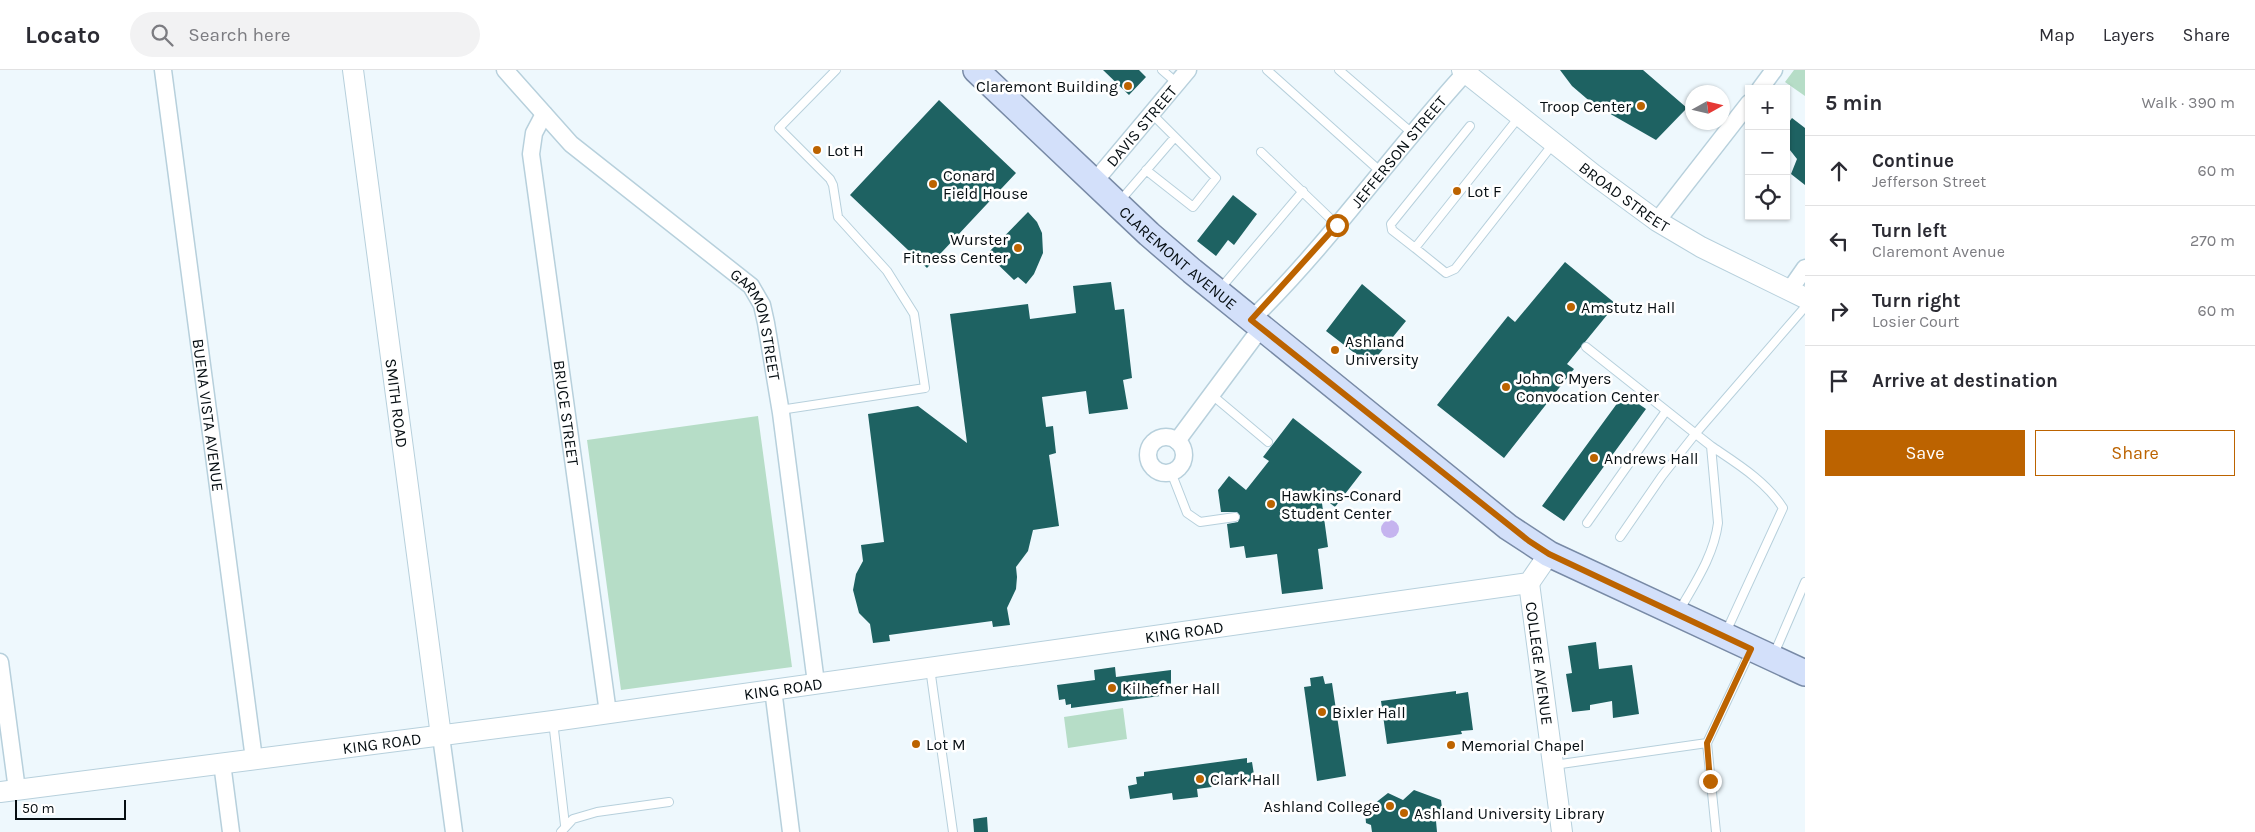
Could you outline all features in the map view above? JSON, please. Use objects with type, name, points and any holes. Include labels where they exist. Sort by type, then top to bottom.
[{"type":"main road","name":"CLAREMONT AVENUE","points":[[976,70],[1117,203],[1217,292],[1508,527],[1549,554],[1805,673]]},
{"type":"street","name":"BUENA VISTA AVENUE","points":[[163,70],[254,759]]},
{"type":"street","name":"SMITH ROAD","points":[[353,70],[442,736]]},
{"type":"street","name":"GARMON STREET","points":[[505,70],[571,144],[750,286],[762,305],[780,410],[816,683]]},
{"type":"street","name":"DAVIS STREET","points":[[1095,181],[1188,70]]},
{"type":"street","points":[[1763,85],[1774,70]]},
{"type":"street","name":"JEFFERSON STREET","points":[[1177,441],[1212,395],[1256,324],[1464,71]]},
{"type":"street","name":"BROAD STREET","points":[[1464,71],[1657,221],[1700,247],[1797,294]]},
{"type":"street","points":[[1657,221],[1745,108]]},
{"type":"street","name":"BRUCE STREET","points":[[544,114],[534,133],[531,154],[608,713]]},
{"type":"street","points":[[1797,294],[1805,268]]},
{"type":"street","points":[[1169,437],[1177,441],[1182,448],[1183,460],[1176,469],[1170,472],[1164,473],[1154,468],[1148,458],[1150,446],[1158,438],[1169,437]]},
{"type":"street","points":[[1530,583],[1549,554]]},
{"type":"street","name":"KING ROAD","points":[[8,791],[442,736],[1530,583]]},
{"type":"street","name":"COLLEGE AVENUE","points":[[1530,583],[1562,832]]},
{"type":"street","points":[[0,662],[8,791]]},
{"type":"street","points":[[773,689],[791,832]]},
{"type":"street","points":[[442,736],[454,832]]},
{"type":"street","points":[[222,763],[231,832]]},
{"type":"lane","points":[[780,410],[853,397],[925,388],[914,314],[904,296],[881,264],[838,217],[834,186],[830,179],[779,128],[836,70]]},
{"type":"lane","points":[[1162,70],[1177,84]]},
{"type":"lane","points":[[1267,70],[1382,172]]},
{"type":"lane","points":[[1340,70],[1412,133]]},
{"type":"lane","points":[[1146,170],[1192,207],[1216,178],[1152,114]]},
{"type":"lane","points":[[1416,248],[1520,116]]},
{"type":"lane","points":[[1470,126],[1391,224],[1392,230],[1446,273],[1454,269],[1554,142]]},
{"type":"lane","points":[[1117,203],[1174,137]]},
{"type":"lane","points":[[1261,152],[1337,225]]},
{"type":"lane","points":[[1217,292],[1303,191]]},
{"type":"lane","points":[[1620,538],[1662,476],[1696,433],[1805,308]]},
{"type":"lane","points":[[1586,347],[1711,446],[1759,481],[1774,496],[1782,508],[1724,636]]},
{"type":"lane","points":[[1212,395],[1268,442]]},
{"type":"lane","points":[[1586,523],[1666,411]]},
{"type":"lane","points":[[1677,615],[1713,548],[1717,534],[1718,523],[1711,446]]},
{"type":"lane","points":[[1170,472],[1188,513],[1200,522],[1235,517]]},
{"type":"lane","points":[[1716,832],[1707,743],[1805,582]]},
{"type":"lane","points":[[930,668],[954,832]]},
{"type":"lane","points":[[553,720],[563,829]]},
{"type":"lane","points":[[1554,765],[1707,743]]},
{"type":"lane","points":[[563,829],[573,818],[597,812],[670,802]]},
{"type":"green space","points":[[1794,70],[1805,70],[1805,96],[1790,85],[1785,82]]},
{"type":"green space","points":[[758,416],[792,667],[621,690],[587,440]]},
{"type":"green space","points":[[1123,708],[1127,739],[1068,748],[1064,717]]},
{"type":"shaded area","points":[[1390,520],[1396,523],[1399,529],[1396,535],[1390,538],[1384,535],[1381,529],[1384,523]]},
{"type":"building","name":"Claremont Building","points":[[1103,70],[1139,70],[1146,77],[1129,95]]},
{"type":"building","name":"Troop Center","points":[[1560,70],[1643,70],[1685,106],[1685,110],[1656,140],[1593,104],[1572,86]]},
{"type":"building","name":"Conard Field House","points":[[939,100],[1016,173],[927,268],[850,195]]},
{"type":"building","points":[[1792,118],[1805,128],[1805,185],[1791,174],[1797,159],[1790,150],[1790,121]]},
{"type":"building","points":[[1233,195],[1257,214],[1234,245],[1228,240],[1216,256],[1197,241]]},
{"type":"building","name":"Wurster Fitness Center","points":[[1028,212],[1037,222],[1042,233],[1043,253],[1034,274],[1026,284],[1018,277],[1014,280],[987,254]]},
{"type":"building","name":"John C Myers Convocation Center","points":[[1565,262],[1616,304],[1567,364],[1574,369],[1504,458],[1437,405],[1508,316],[1515,322]]},
{"type":"building","points":[[1111,282],[1115,310],[1124,309],[1132,378],[1123,380],[1128,409],[1089,414],[1086,391],[1042,397],[1046,427],[1053,426],[1056,453],[1049,455],[1059,526],[1033,530],[1028,551],[1016,567],[1016,589],[1007,608],[1010,625],[993,627],[992,621],[889,635],[890,641],[873,643],[870,624],[859,613],[853,590],[856,574],[863,561],[861,545],[884,542],[868,414],[918,406],[967,443],[950,314],[1028,304],[1030,319],[1076,313],[1073,286]]},
{"type":"building","points":[[1362,284],[1406,321],[1370,365],[1326,331]]},
{"type":"building","name":"Andrews Hall","points":[[1624,394],[1646,409],[1564,521],[1542,506]]},
{"type":"building","name":"Hawkins-Conard Student Center","points":[[1293,418],[1362,472],[1335,507],[1321,496],[1328,547],[1318,549],[1323,589],[1282,594],[1277,554],[1246,558],[1244,546],[1230,548],[1227,524],[1238,522],[1240,516],[1237,512],[1221,512],[1218,490],[1229,476],[1246,490],[1269,461],[1263,457]]},
{"type":"building","points":[[1596,642],[1599,669],[1632,665],[1639,714],[1613,718],[1612,701],[1590,705],[1590,710],[1572,712],[1566,674],[1572,673],[1568,646]]},
{"type":"building","name":"Kilhefner Hall","points":[[1115,667],[1116,677],[1171,670],[1171,690],[1160,692],[1160,696],[1071,708],[1071,704],[1066,705],[1065,699],[1059,700],[1057,685],[1095,680],[1094,670]]},
{"type":"building","name":"Bixler Hall","points":[[1323,676],[1325,684],[1332,683],[1346,776],[1317,781],[1304,687],[1311,686],[1310,678]]},
{"type":"building","name":"Memorial Chapel","points":[[1456,691],[1456,694],[1468,692],[1473,730],[1461,731],[1462,734],[1387,744],[1381,701]]},
{"type":"building","name":"Clark Hall","points":[[1247,758],[1247,763],[1252,762],[1255,781],[1197,789],[1198,797],[1173,800],[1172,793],[1130,799],[1128,786],[1137,784],[1136,777],[1144,776],[1144,772]]},
{"type":"building","name":"Ashland University Library","points":[[1414,790],[1441,800],[1443,816],[1436,821],[1437,832],[1372,832],[1371,825],[1366,823],[1365,811],[1388,793],[1403,800]]},
{"type":"building","points":[[987,817],[988,832],[974,832],[973,819]]},
{"type":"place","name":"Claremont Building","points":[[1128,86]]},
{"type":"place","name":"Troop Center","points":[[1641,106]]},
{"type":"place","name":"Lot H","points":[[817,150]]},
{"type":"place","name":"Conard Field House","points":[[933,184]]},
{"type":"place","name":"Lot F","points":[[1457,191]]},
{"type":"place","name":"Wurster Fitness Center","points":[[1018,248]]},
{"type":"place","name":"Amstutz Hall","points":[[1571,307]]},
{"type":"place","name":"Ashland University","points":[[1335,350]]},
{"type":"place","name":"John C Myers Convocation Center","points":[[1506,387]]},
{"type":"place","name":"Andrews Hall","points":[[1594,458]]},
{"type":"place","name":"Hawkins-Conard Student Center","points":[[1271,504]]},
{"type":"place","name":"Kilhefner Hall","points":[[1112,688]]},
{"type":"place","name":"Bixler Hall","points":[[1322,712]]},
{"type":"place","name":"Lot M","points":[[916,744]]},
{"type":"place","name":"Memorial Chapel","points":[[1451,745]]},
{"type":"place","name":"Clark Hall","points":[[1200,779]]},
{"type":"place","name":"Ashland College","points":[[1390,806]]},
{"type":"place","name":"Ashland University Library","points":[[1404,813]]},
{"type":"route","points":[[1337,225],[1251,320],[1508,527],[1529,541],[1549,554],[1751,649],[1707,743],[1710,781]]}]
